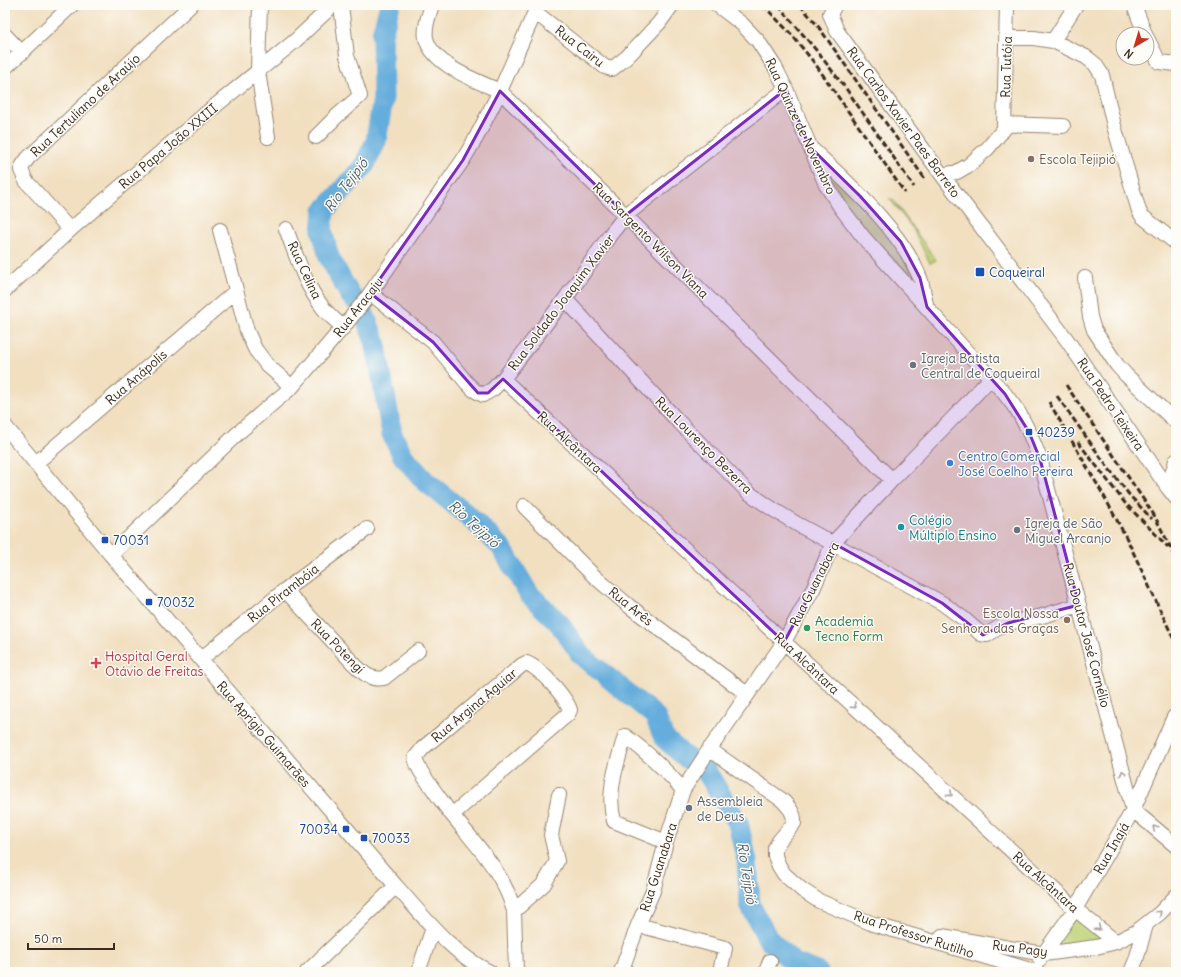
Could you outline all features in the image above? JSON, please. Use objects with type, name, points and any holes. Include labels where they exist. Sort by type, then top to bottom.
[{"type":"street","points":[[5,68],[72,5]]},
{"type":"street","name":"Rua Tertuliano de Araújo","points":[[70,230],[26,181],[21,170],[23,164],[191,5]]},
{"type":"street","points":[[260,5],[258,71],[268,137]]},
{"type":"street","name":"Rua Papa João XXIII","points":[[5,290],[70,230],[204,115],[305,33],[333,5]]},
{"type":"street","points":[[316,137],[360,96],[347,56],[341,5]]},
{"type":"street","name":"Rua Sargento Wilson Viana","points":[[432,5],[426,25],[426,38],[432,50],[443,62],[500,91],[892,480]]},
{"type":"street","name":"Rua Cairu","points":[[535,8],[605,67],[612,69],[627,57],[654,28],[672,5]]},
{"type":"street","name":"Rua Quinze de Novembro","points":[[717,5],[742,24],[758,40],[775,67],[786,89],[826,185],[841,208],[864,238],[927,307]]},
{"type":"street","name":"Rua Tutóia","points":[[1004,126],[1008,5]]},
{"type":"street","points":[[1053,41],[1076,5]]},
{"type":"street","points":[[1134,5],[1142,26]]},
{"type":"street","name":"Rua Aracaju","points":[[111,555],[239,432],[292,387],[370,294],[463,160],[476,138],[500,91],[535,8]]},
{"type":"street","name":"Rua Carlos Xavier Paes Barreto","points":[[832,10],[837,31],[942,175],[1046,312]]},
{"type":"street","points":[[5,35],[22,53]]},
{"type":"street","points":[[1007,38],[1034,38],[1053,41],[1086,56],[1095,64],[1102,75],[1114,126],[1139,211],[1142,216],[1176,243]]},
{"type":"street","points":[[1155,54],[1159,62],[1176,64]]},
{"type":"street","name":"Rua Soldado Joaquim Xavier","points":[[370,294],[433,342],[466,383],[478,393],[483,395],[488,393],[503,379],[565,299],[626,215],[786,89]]},
{"type":"street","points":[[942,175],[957,172],[969,165],[988,148],[1004,126],[1063,126]]},
{"type":"street","points":[[809,146],[860,196],[901,242],[920,278],[927,307]]},
{"type":"street","name":"Rua Celina","points":[[286,229],[314,295],[321,306],[344,326]]},
{"type":"street","points":[[220,230],[247,331],[255,349],[266,365],[292,387]]},
{"type":"street","points":[[1085,278],[1090,317],[1094,330],[1117,365],[1176,422]]},
{"type":"street","name":"Rua Anápolis","points":[[36,468],[236,291]]},
{"type":"street","name":"Rua Lourenço Bezerra","points":[[565,299],[677,420],[749,493],[774,510],[942,603],[981,634],[986,636],[1008,623],[1042,616],[1079,605]]},
{"type":"street","name":"Rua Doutor José Cornélio","points":[[927,307],[1005,394],[1019,413],[1032,438],[1040,459],[1133,810]]},
{"type":"street","name":"Rua Pedro Teixeira","points":[[1046,312],[1080,358],[1172,493]]},
{"type":"street","name":"Rua Alcântara","points":[[503,379],[784,642],[1076,909],[1116,942]]},
{"type":"street","name":"Rua Guanabara","points":[[621,972],[638,925],[653,891],[666,842],[685,787],[708,751],[784,642],[813,589],[833,543],[990,379]]},
{"type":"street","name":"Rua Aprígio Guimarães","points":[[5,426],[36,468],[396,886],[434,928],[466,958],[490,972]]},
{"type":"street","points":[[1172,493],[1176,461]]},
{"type":"street","name":"Rua Arês","points":[[524,506],[595,577],[629,606],[747,694]]},
{"type":"street","name":"Rua Pirambóia","points":[[201,659],[285,590],[367,529]]},
{"type":"street","name":"Rua Potengi","points":[[285,590],[353,663],[363,673],[372,678],[384,678],[418,651]]},
{"type":"street","name":"Rua Argina Aguiar","points":[[452,815],[568,714],[570,710],[568,704],[541,673],[530,664],[526,663],[522,665],[417,753],[414,758],[421,772],[452,815],[483,852],[500,876],[514,910],[516,972]]},
{"type":"street","name":"Rua Inajá","points":[[1034,971],[1044,954],[1076,909],[1133,810],[1174,717]]},
{"type":"street","points":[[666,842],[614,821],[610,809],[612,781],[625,736],[641,747],[685,787]]},
{"type":"street","name":"Rua Professor Rutilho","points":[[708,751],[782,800],[790,809],[794,815],[794,823],[779,841],[775,848],[775,856],[784,874],[802,890],[819,901],[872,924],[1034,971]]},
{"type":"street","points":[[514,910],[544,884],[557,861],[551,836],[559,795]]},
{"type":"street","points":[[1133,810],[1176,846]]},
{"type":"street","points":[[307,972],[396,886]]},
{"type":"street","name":"Rua Pagy","points":[[872,924],[1044,954],[1096,947],[1116,942],[1146,925],[1176,896]]},
{"type":"street","points":[[638,925],[725,948],[720,972]]},
{"type":"street","points":[[1131,972],[1146,925]]},
{"type":"street","points":[[418,972],[434,928]]},
{"type":"highlighted area","points":[[786,89],[809,146],[860,196],[901,242],[920,278],[927,307],[1005,394],[1029,432],[1040,459],[1079,605],[1008,623],[983,635],[942,603],[833,543],[813,589],[784,642],[503,379],[488,393],[478,393],[433,342],[370,293],[463,160],[500,91],[626,215]]},
{"type":"green space","points":[[828,169],[887,229],[916,281],[869,234],[833,186],[829,178]]},
{"type":"green space","points":[[889,198],[894,201],[936,260],[930,263],[913,229]]},
{"type":"green space","points":[[1071,919],[1077,919],[1104,940],[1057,952],[1053,945]]},
{"type":"waterway","name":"Rio Tejipió","points":[[390,5],[382,34],[383,98],[376,141],[364,166],[324,211],[322,231],[329,257],[350,295],[361,307],[375,341],[392,434],[403,456],[425,481],[471,518],[501,547],[529,594],[559,623],[582,656],[655,716],[664,738],[684,756],[706,771],[738,823],[747,861],[750,905],[768,939],[794,963],[818,972]]},
{"type":"railway","points":[[763,5],[792,35],[816,65],[905,193]]},
{"type":"railway","points":[[778,5],[847,90],[914,187]]},
{"type":"railway","points":[[800,5],[818,26],[925,179]]},
{"type":"railway","points":[[1066,385],[1154,515],[1176,558]]},
{"type":"railway","points":[[1057,396],[1109,469],[1131,497],[1152,519]]},
{"type":"railway","points":[[1049,402],[1104,496],[1128,541],[1176,644]]},
{"type":"railway","points":[[1078,442],[1125,503],[1168,547]]},
{"type":"place","name":"Escola Tejipió","points":[[1031,159]]},
{"type":"place","name":"Coqueiral","points":[[980,272]]},
{"type":"place","name":"Igreja Batista Central de Coqueiral","points":[[913,365]]},
{"type":"place","name":"40239","points":[[1029,432]]},
{"type":"place","name":"Centro Comercial José Coelho Pereira","points":[[950,463]]},
{"type":"place","name":"Colégio Múltiplo Ensino","points":[[901,527]]},
{"type":"place","name":"Igreja de São Miguel Arcanjo","points":[[1017,530]]},
{"type":"place","name":"70031","points":[[105,540]]},
{"type":"place","name":"70032","points":[[149,602]]},
{"type":"place","name":"Escola Nossa Senhora das Graças","points":[[1067,620]]},
{"type":"place","name":"Academia Tecno Form","points":[[807,628]]},
{"type":"place","name":"Hospital Geral Otávio de Freitas","points":[[96,663]]},
{"type":"place","name":"Assembleia de Deus","points":[[689,808]]},
{"type":"place","name":"70034","points":[[346,829]]},
{"type":"place","name":"70033","points":[[364,838]]}]
